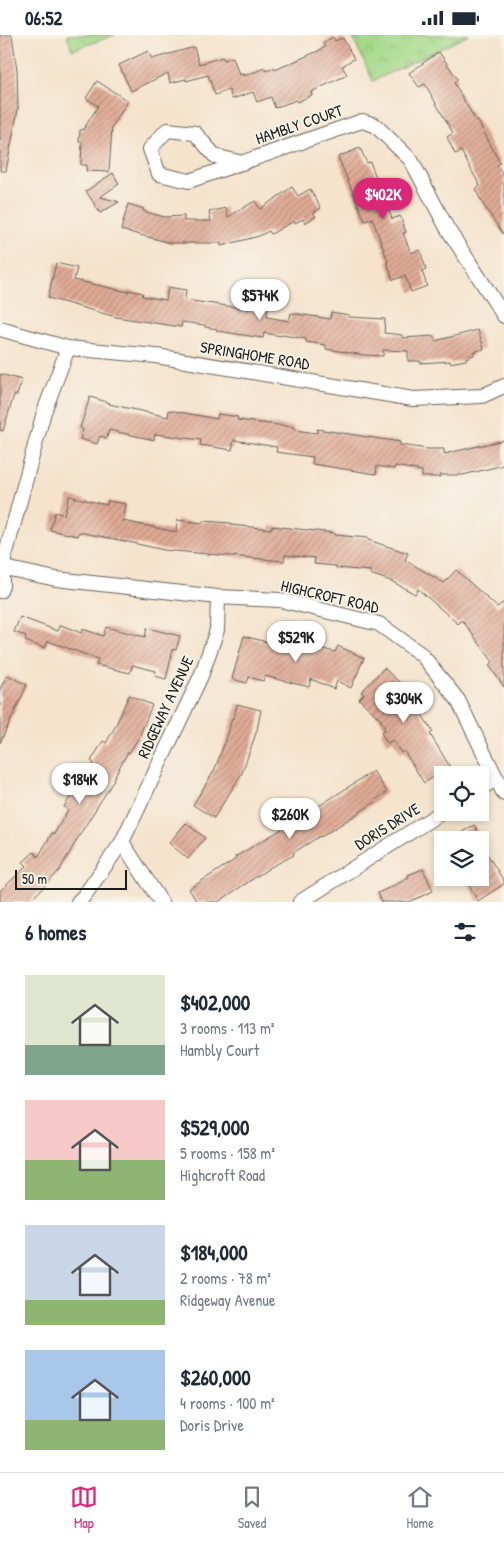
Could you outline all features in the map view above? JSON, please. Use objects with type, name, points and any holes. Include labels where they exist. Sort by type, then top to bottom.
[{"type":"street","name":"HAMBLY COURT","points":[[242,163],[215,156],[195,133],[167,130],[150,149],[159,174],[189,181],[242,163],[362,121],[375,125],[411,160],[447,228],[504,316]]},
{"type":"street","name":"SPRINGHOME ROAD","points":[[0,329],[68,348],[156,357],[413,399],[482,396],[504,386]]},
{"type":"street","points":[[0,591],[2,586],[1,567],[44,412],[68,348]]},
{"type":"street","name":"HIGHCROFT ROAD","points":[[1,567],[56,579],[218,597],[280,600],[379,624],[422,655],[458,699],[504,794]]},
{"type":"street","name":"RIDGEWAY AVENUE","points":[[78,902],[122,842],[201,675],[218,630],[218,597]]},
{"type":"street","points":[[489,783],[497,778]]},
{"type":"street","name":"DORIS DRIVE","points":[[300,902],[434,817]]},
{"type":"street","points":[[122,842],[161,902]]},
{"type":"green space","points":[[67,35],[115,35],[72,50]]},
{"type":"green space","points":[[352,35],[469,35],[373,81]]},
{"type":"building","points":[[0,35],[12,35],[17,70],[18,109],[6,171],[0,171]]},
{"type":"building","points":[[333,37],[335,41],[343,38],[354,59],[342,66],[347,75],[311,92],[312,95],[297,102],[296,100],[275,108],[271,97],[257,102],[253,92],[232,99],[229,90],[215,95],[208,75],[170,83],[168,73],[131,91],[119,65],[148,51],[152,59],[194,47],[199,64],[223,57],[224,60],[233,57],[239,75],[243,74],[244,76],[265,68],[266,71],[274,68],[275,70],[318,51],[325,47],[323,43]]},
{"type":"building","points":[[439,52],[458,80],[454,83],[476,121],[478,121],[500,163],[497,165],[504,178],[504,235],[475,189],[480,186],[461,151],[455,154],[447,137],[453,133],[425,84],[419,87],[409,73]]},
{"type":"building","points":[[97,81],[128,101],[112,127],[109,172],[86,171],[87,165],[81,165],[82,142],[79,142],[80,130],[83,130],[98,106],[86,98]]},
{"type":"building","points":[[360,148],[367,163],[370,162],[378,182],[380,181],[392,219],[400,216],[406,232],[403,233],[411,253],[420,250],[426,269],[422,271],[427,286],[411,292],[405,276],[393,280],[372,218],[365,221],[338,157]]},
{"type":"building","points":[[113,173],[119,184],[100,197],[119,202],[100,213],[86,191]]},
{"type":"building","points":[[292,187],[298,196],[310,189],[321,208],[313,213],[316,216],[305,223],[303,219],[295,223],[294,221],[271,234],[269,231],[259,236],[221,246],[221,243],[171,243],[121,230],[128,204],[164,217],[184,216],[184,221],[211,221],[209,212],[226,208],[228,217],[255,201],[260,209]]},
{"type":"building","points":[[56,263],[77,268],[74,280],[128,292],[128,290],[143,293],[142,296],[166,300],[168,287],[186,290],[185,300],[249,309],[250,302],[268,305],[267,317],[289,321],[291,313],[330,319],[331,312],[349,315],[349,317],[385,319],[384,333],[402,335],[402,338],[434,336],[435,341],[478,330],[484,349],[473,352],[474,355],[466,358],[466,360],[450,363],[450,361],[420,363],[420,361],[408,361],[408,351],[383,350],[383,356],[364,355],[326,349],[326,345],[306,342],[306,339],[282,335],[264,333],[263,338],[217,331],[217,329],[205,327],[205,325],[182,322],[181,327],[116,317],[48,298]]},
{"type":"building","points":[[0,374],[22,380],[17,395],[14,395],[3,431],[0,430]]},
{"type":"building","points":[[90,397],[109,404],[168,417],[169,410],[217,419],[218,414],[238,417],[237,420],[294,427],[294,430],[317,433],[317,429],[400,442],[400,445],[444,449],[444,454],[504,440],[504,465],[463,475],[422,477],[422,471],[395,466],[394,469],[377,466],[376,474],[312,464],[313,457],[276,452],[277,447],[234,440],[232,450],[200,445],[201,440],[155,434],[154,440],[109,430],[107,438],[100,436],[97,444],[80,439],[83,429],[80,428]]},
{"type":"building","points":[[69,496],[107,505],[108,501],[126,504],[123,521],[176,532],[177,520],[203,523],[203,521],[231,523],[231,525],[271,529],[271,526],[334,533],[334,535],[368,538],[368,540],[408,553],[405,560],[444,583],[456,570],[497,607],[504,602],[504,687],[489,665],[493,662],[462,620],[458,624],[418,589],[415,594],[391,581],[370,574],[371,571],[314,564],[315,558],[285,555],[284,561],[164,550],[79,532],[78,536],[50,530],[55,512],[64,515]]},
{"type":"building","points":[[20,617],[58,631],[61,625],[81,633],[83,629],[103,636],[106,627],[145,637],[147,628],[180,636],[176,650],[173,649],[166,679],[155,676],[156,671],[132,665],[130,673],[96,665],[98,659],[48,641],[45,648],[25,641],[26,636],[14,632]]},
{"type":"building","points":[[244,636],[282,646],[284,639],[335,652],[338,646],[364,658],[351,688],[337,681],[334,689],[311,679],[309,687],[265,676],[263,681],[249,677],[247,683],[232,679]]},
{"type":"building","points":[[384,668],[409,691],[408,693],[433,732],[430,734],[449,766],[434,766],[434,777],[424,783],[404,751],[401,753],[393,740],[387,743],[381,733],[385,729],[380,719],[359,699],[364,694],[361,692]]},
{"type":"building","points":[[7,675],[27,685],[0,743],[0,689]]},
{"type":"building","points":[[129,695],[152,705],[140,735],[128,752],[114,780],[59,871],[29,902],[0,902],[0,891],[27,866],[23,862],[34,852],[38,857],[52,833],[54,834],[68,810],[64,807],[94,763],[91,761],[103,741],[106,743]]},
{"type":"building","points":[[237,704],[261,710],[257,730],[242,773],[214,818],[193,805],[214,771],[232,718],[234,718]]},
{"type":"building","points":[[373,771],[387,792],[377,801],[218,902],[197,902],[189,889],[236,859],[235,857]]},
{"type":"building","points":[[186,823],[205,838],[188,859],[169,843]]},
{"type":"building","points":[[474,825],[478,831],[464,831]]},
{"type":"building","points":[[489,857],[504,884],[478,901],[469,886],[489,886]]},
{"type":"building","points":[[423,869],[433,891],[409,902],[382,902],[378,893],[403,881],[409,877],[408,875]]}]
